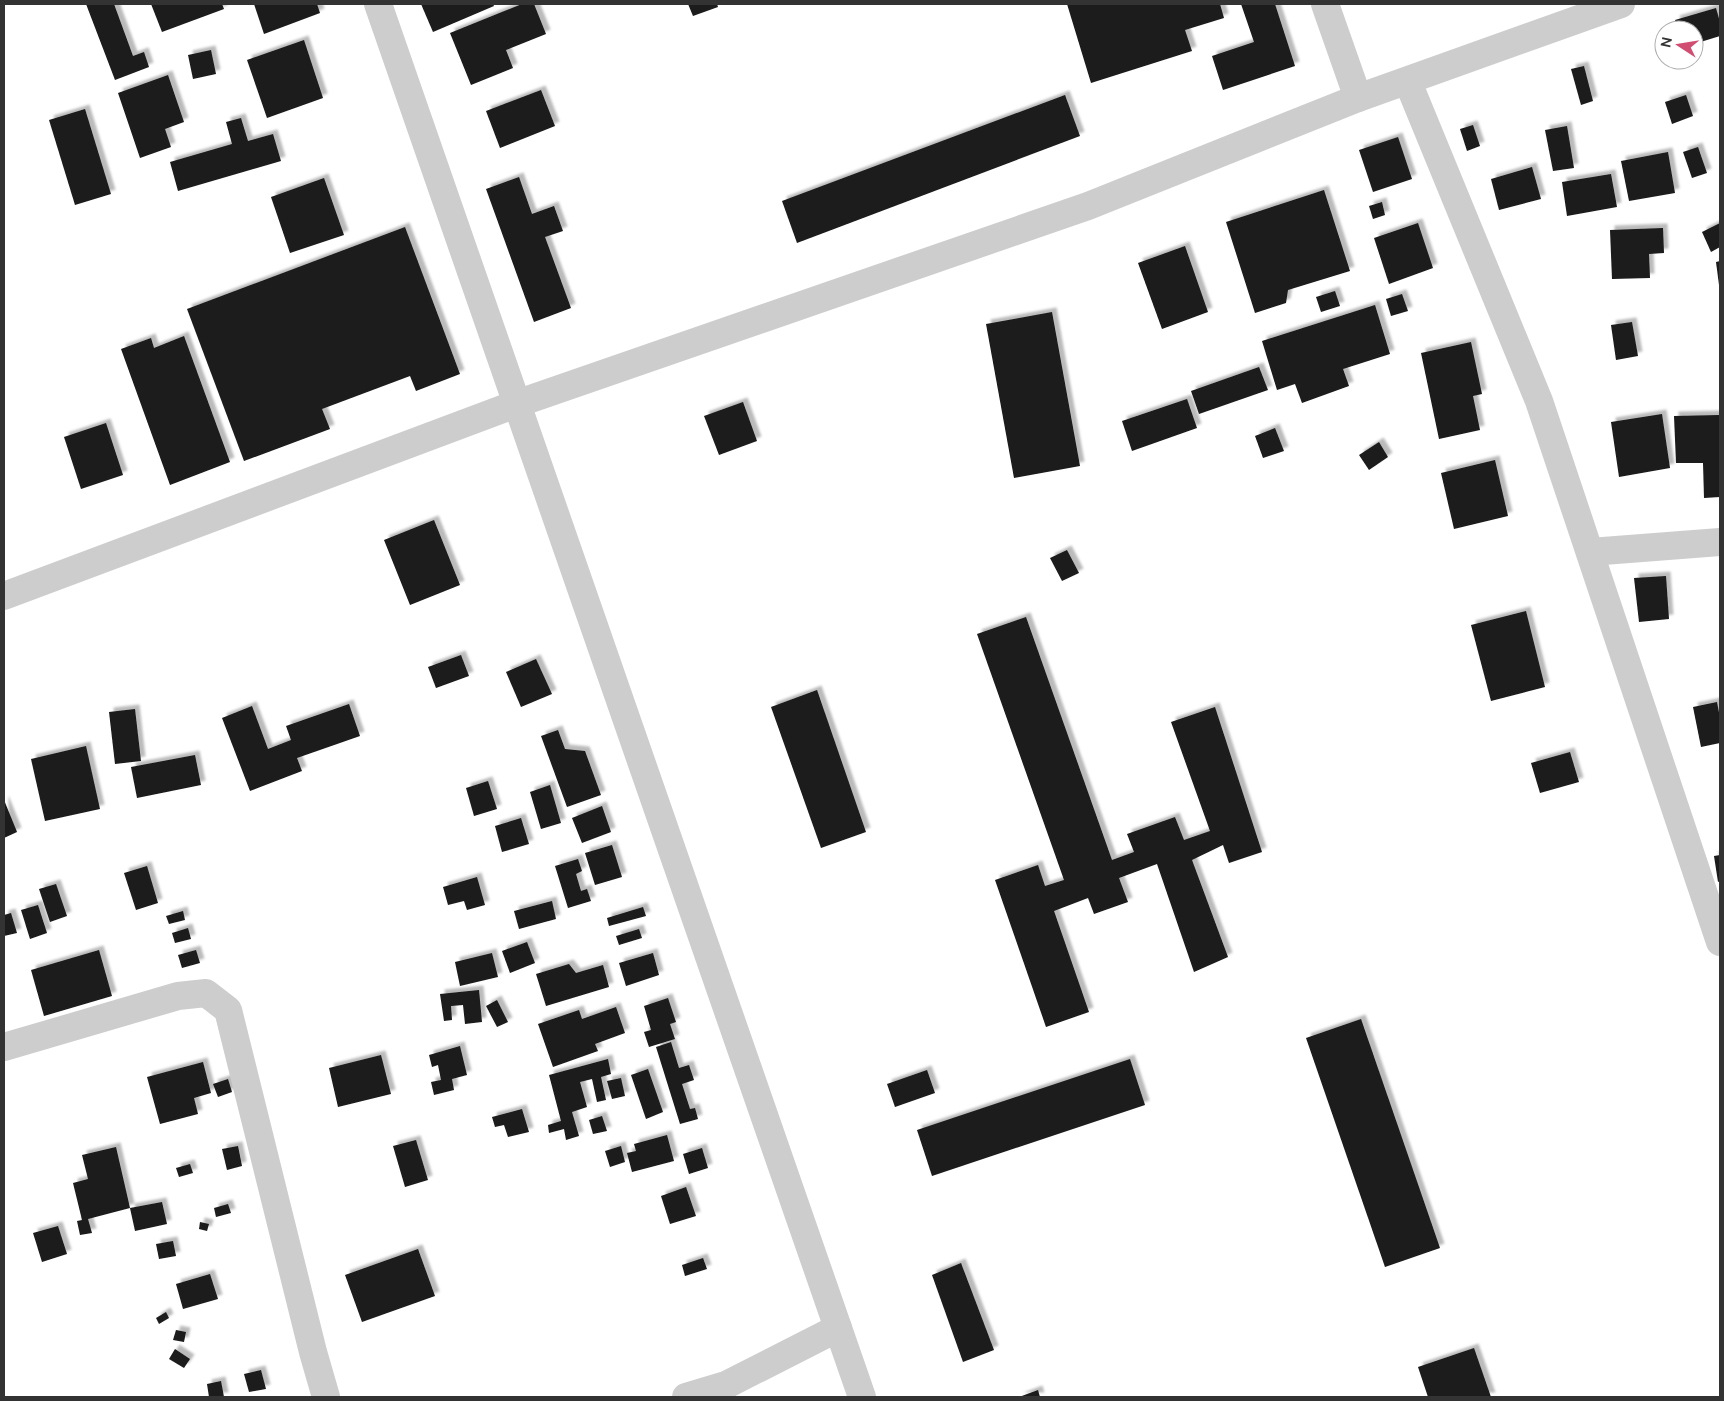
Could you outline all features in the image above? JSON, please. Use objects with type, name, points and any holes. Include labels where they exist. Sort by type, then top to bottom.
[{"type":"street","points":[[378,4],[862,1397]]},
{"type":"street","points":[[1325,4],[1358,98]]},
{"type":"street","points":[[4,596],[516,404],[1088,206],[1358,98],[1408,82],[1621,4]]},
{"type":"street","points":[[1408,82],[1539,401],[1720,942]]},
{"type":"street","points":[[1590,552],[1720,542]]},
{"type":"street","points":[[4,1047],[178,996],[206,993],[228,1010],[313,1352],[326,1397]]},
{"type":"street","points":[[686,1397],[726,1385],[838,1328]]},
{"type":"building","points":[[86,4],[114,4],[133,56],[144,52],[149,67],[115,80]]},
{"type":"building","points":[[151,4],[222,4],[224,9],[162,32]]},
{"type":"building","points":[[254,4],[317,4],[320,13],[264,34]]},
{"type":"building","points":[[421,4],[493,4],[494,6],[433,32]]},
{"type":"building","points":[[522,4],[534,4],[546,34],[506,50],[513,68],[471,85],[450,33]]},
{"type":"building","points":[[688,4],[717,4],[718,7],[693,16]]},
{"type":"building","points":[[1067,4],[1220,4],[1224,18],[1185,30],[1192,51],[1091,83]]},
{"type":"building","points":[[1241,4],[1275,4],[1295,66],[1223,90],[1212,56],[1254,42]]},
{"type":"building","points":[[1716,8],[1720,22],[1720,36],[1704,41],[1704,20],[1675,20]]},
{"type":"building","points":[[304,40],[323,98],[267,118],[247,60]]},
{"type":"building","points":[[211,50],[216,74],[193,79],[188,55]]},
{"type":"building","points":[[1584,66],[1593,101],[1581,105],[1571,69]]},
{"type":"building","points":[[168,75],[184,122],[165,129],[171,147],[140,158],[118,93]]},
{"type":"building","points":[[541,90],[555,126],[500,148],[486,111]]},
{"type":"building","points":[[1065,95],[1080,136],[797,243],[782,201]]},
{"type":"building","points":[[1686,95],[1693,116],[1672,124],[1665,102]]},
{"type":"building","points":[[85,109],[111,194],[75,205],[49,120]]},
{"type":"building","points":[[241,118],[248,141],[273,134],[281,161],[178,191],[170,162],[232,144],[226,122]]},
{"type":"building","points":[[1473,125],[1480,146],[1467,151],[1460,129]]},
{"type":"building","points":[[1567,126],[1574,168],[1553,171],[1545,130]]},
{"type":"building","points":[[1398,137],[1412,179],[1373,192],[1359,150]]},
{"type":"building","points":[[1698,147],[1707,173],[1692,178],[1683,152]]},
{"type":"building","points":[[1668,152],[1675,193],[1629,201],[1621,161]]},
{"type":"building","points":[[1532,167],[1541,199],[1499,210],[1491,179]]},
{"type":"building","points":[[1611,174],[1617,207],[1567,216],[1562,182]]},
{"type":"building","points":[[519,177],[532,214],[554,206],[563,231],[545,237],[571,308],[534,322],[486,189]]},
{"type":"building","points":[[324,178],[344,235],[290,253],[271,197]]},
{"type":"building","points":[[1324,190],[1350,271],[1288,290],[1286,303],[1255,313],[1226,222]]},
{"type":"building","points":[[1382,202],[1385,215],[1373,219],[1369,206]]},
{"type":"building","points":[[1418,223],[1433,268],[1389,284],[1374,238]]},
{"type":"building","points":[[1720,223],[1720,247],[1711,252],[1702,232]]},
{"type":"building","points":[[405,227],[460,374],[416,391],[410,376],[322,409],[330,429],[244,461],[187,309]]},
{"type":"building","points":[[1663,228],[1664,253],[1649,254],[1650,278],[1612,279],[1610,230]]},
{"type":"building","points":[[1185,246],[1208,312],[1162,329],[1138,263]]},
{"type":"building","points":[[1720,261],[1720,285],[1719,285],[1716,262]]},
{"type":"building","points":[[1335,291],[1340,306],[1321,312],[1316,297]]},
{"type":"building","points":[[1402,294],[1408,311],[1391,316],[1386,299]]},
{"type":"building","points":[[1375,305],[1390,354],[1343,369],[1349,386],[1302,403],[1295,384],[1277,390],[1262,341]]},
{"type":"building","points":[[1052,312],[1080,466],[1014,478],[986,324]]},
{"type":"building","points":[[1632,322],[1638,356],[1616,360],[1611,325]]},
{"type":"building","points":[[184,336],[230,462],[170,485],[121,349],[151,338],[154,348]]},
{"type":"building","points":[[1471,342],[1482,394],[1473,396],[1480,430],[1439,439],[1421,353]]},
{"type":"building","points":[[1259,367],[1268,390],[1199,414],[1191,391]]},
{"type":"building","points":[[1187,399],[1197,428],[1132,451],[1122,421]]},
{"type":"building","points":[[743,402],[757,441],[719,455],[704,416]]},
{"type":"building","points":[[1662,414],[1670,468],[1619,477],[1611,422]]},
{"type":"building","points":[[1720,415],[1720,497],[1704,498],[1703,463],[1676,463],[1674,416]]},
{"type":"building","points":[[106,423],[123,475],[81,489],[64,437]]},
{"type":"building","points":[[1275,428],[1284,451],[1263,458],[1255,436]]},
{"type":"building","points":[[1379,442],[1388,457],[1369,470],[1359,455]]},
{"type":"building","points":[[1495,460],[1508,516],[1454,529],[1441,473]]},
{"type":"building","points":[[434,520],[460,585],[410,605],[384,540]]},
{"type":"building","points":[[1067,550],[1079,573],[1062,581],[1050,558]]},
{"type":"building","points":[[1666,576],[1669,619],[1639,622],[1634,578]]},
{"type":"building","points":[[1526,611],[1545,687],[1491,701],[1471,625]]},
{"type":"building","points":[[1026,617],[1112,860],[1134,852],[1127,834],[1175,817],[1184,840],[1210,831],[1171,722],[1215,707],[1262,852],[1229,863],[1223,845],[1192,860],[1228,957],[1194,972],[1157,864],[1119,878],[1128,902],[1094,914],[1088,898],[1054,911],[1089,1012],[1046,1027],[995,880],[1038,865],[1045,886],[1064,880],[977,634]]},
{"type":"building","points":[[461,655],[469,676],[436,688],[428,667]]},
{"type":"building","points":[[536,659],[552,694],[521,707],[506,672]]},
{"type":"building","points":[[817,690],[866,832],[821,848],[771,707]]},
{"type":"building","points":[[1717,702],[1720,718],[1720,743],[1701,747],[1693,707]]},
{"type":"building","points":[[349,704],[360,736],[297,758],[302,771],[250,791],[222,718],[252,706],[268,749],[291,740],[286,726]]},
{"type":"building","points":[[135,709],[141,761],[115,764],[109,712]]},
{"type":"building","points":[[558,730],[565,749],[585,751],[601,795],[567,807],[541,736]]},
{"type":"building","points":[[86,746],[100,809],[45,821],[31,759]]},
{"type":"building","points":[[1570,752],[1579,782],[1540,793],[1531,763]]},
{"type":"building","points":[[195,755],[201,785],[137,798],[131,767]]},
{"type":"building","points":[[488,781],[497,809],[474,816],[466,788]]},
{"type":"building","points":[[550,785],[561,823],[541,829],[530,792]]},
{"type":"building","points":[[4,800],[17,832],[4,838]]},
{"type":"building","points":[[602,806],[611,832],[582,843],[572,818]]},
{"type":"building","points":[[521,818],[529,844],[502,852],[495,826]]},
{"type":"building","points":[[612,845],[622,877],[595,885],[585,853]]},
{"type":"building","points":[[1720,855],[1720,881],[1718,882],[1714,856]]},
{"type":"building","points":[[578,859],[582,871],[576,874],[581,891],[587,889],[591,901],[568,908],[555,866]]},
{"type":"building","points":[[147,866],[158,903],[136,910],[124,873]]},
{"type":"building","points":[[477,877],[485,905],[467,910],[464,901],[448,905],[443,887]]},
{"type":"building","points":[[56,884],[67,916],[50,922],[39,889]]},
{"type":"building","points":[[552,901],[556,919],[519,929],[514,911]]},
{"type":"building","points":[[38,905],[47,933],[30,939],[21,910]]},
{"type":"building","points":[[643,907],[646,916],[609,926],[607,918]]},
{"type":"building","points":[[183,911],[185,920],[169,924],[166,916]]},
{"type":"building","points":[[11,913],[17,933],[4,936],[4,915]]},
{"type":"building","points":[[188,928],[191,939],[175,943],[172,933]]},
{"type":"building","points":[[639,929],[642,938],[619,945],[616,936]]},
{"type":"building","points":[[527,942],[535,963],[510,973],[502,951]]},
{"type":"building","points":[[99,950],[112,996],[44,1016],[31,970]]},
{"type":"building","points":[[196,950],[200,963],[182,968],[178,955]]},
{"type":"building","points":[[492,953],[498,977],[460,986],[455,962]]},
{"type":"building","points":[[653,953],[659,975],[626,986],[619,963]]},
{"type":"building","points":[[569,964],[576,973],[603,965],[609,987],[546,1006],[536,974]]},
{"type":"building","points":[[479,990],[482,1022],[465,1024],[463,1005],[451,1006],[452,1020],[444,1021],[440,994]]},
{"type":"building","points":[[668,998],[676,1022],[670,1024],[675,1039],[649,1047],[644,1032],[651,1030],[644,1006]]},
{"type":"building","points":[[497,1000],[508,1022],[497,1027],[486,1006]]},
{"type":"building","points":[[616,1007],[625,1033],[595,1044],[598,1051],[553,1067],[538,1024],[579,1010],[582,1019]]},
{"type":"building","points":[[1361,1019],[1440,1248],[1385,1267],[1306,1038]]},
{"type":"building","points":[[671,1042],[679,1068],[689,1065],[694,1080],[682,1084],[690,1109],[695,1108],[698,1119],[680,1124],[656,1047]]},
{"type":"building","points":[[460,1046],[467,1075],[452,1079],[454,1090],[434,1095],[431,1082],[441,1080],[438,1065],[432,1067],[429,1055]]},
{"type":"building","points":[[381,1055],[391,1094],[338,1107],[329,1068]]},
{"type":"building","points":[[608,1059],[611,1074],[601,1077],[606,1100],[597,1102],[592,1079],[580,1082],[587,1107],[572,1112],[579,1136],[566,1140],[564,1129],[549,1133],[548,1125],[561,1121],[549,1075]]},
{"type":"building","points":[[1130,1059],[1145,1105],[932,1176],[917,1130]]},
{"type":"building","points":[[203,1062],[211,1093],[194,1098],[198,1114],[160,1124],[147,1077]]},
{"type":"building","points":[[648,1069],[663,1112],[646,1119],[631,1075]]},
{"type":"building","points":[[927,1070],[935,1093],[895,1107],[887,1084]]},
{"type":"building","points":[[621,1078],[625,1096],[612,1099],[607,1081]]},
{"type":"building","points":[[228,1079],[232,1092],[218,1097],[213,1084]]},
{"type":"building","points":[[522,1109],[529,1132],[508,1137],[504,1125],[495,1127],[492,1117]]},
{"type":"building","points":[[602,1116],[607,1131],[593,1134],[589,1120]]},
{"type":"building","points":[[667,1135],[674,1161],[632,1172],[627,1153],[636,1151],[634,1144]]},
{"type":"building","points":[[416,1140],[428,1180],[405,1187],[393,1146]]},
{"type":"building","points":[[238,1146],[242,1166],[227,1170],[222,1149]]},
{"type":"building","points":[[621,1146],[625,1162],[610,1167],[605,1151]]},
{"type":"building","points":[[116,1147],[130,1208],[88,1219],[92,1233],[80,1235],[77,1221],[82,1220],[73,1183],[88,1179],[82,1155]]},
{"type":"building","points":[[702,1148],[708,1168],[689,1174],[683,1154]]},
{"type":"building","points":[[190,1164],[193,1173],[179,1177],[176,1168]]},
{"type":"building","points":[[686,1187],[696,1216],[670,1224],[661,1196]]},
{"type":"building","points":[[162,1202],[167,1224],[135,1231],[130,1208]]},
{"type":"building","points":[[228,1204],[231,1213],[216,1217],[214,1208]]},
{"type":"building","points":[[200,1222],[209,1224],[207,1231],[199,1229]]},
{"type":"building","points":[[58,1226],[67,1254],[42,1262],[33,1233]]},
{"type":"building","points":[[173,1241],[176,1256],[159,1259],[156,1244]]},
{"type":"building","points":[[418,1249],[435,1296],[362,1322],[345,1275]]},
{"type":"building","points":[[703,1258],[707,1269],[685,1276],[682,1265]]},
{"type":"building","points":[[961,1263],[994,1350],[963,1362],[932,1275]]},
{"type":"building","points":[[210,1274],[218,1299],[183,1309],[176,1284]]},
{"type":"building","points":[[166,1312],[169,1318],[159,1324],[156,1318]]},
{"type":"building","points":[[176,1330],[186,1332],[184,1342],[173,1340]]},
{"type":"building","points":[[1474,1348],[1491,1397],[1428,1397],[1418,1367]]},
{"type":"building","points":[[175,1349],[190,1359],[184,1368],[169,1359]]},
{"type":"building","points":[[261,1370],[266,1389],[249,1392],[244,1374]]},
{"type":"building","points":[[221,1381],[224,1397],[209,1397],[207,1384]]},
{"type":"building","points":[[1038,1390],[1040,1397],[1019,1397]]}]
